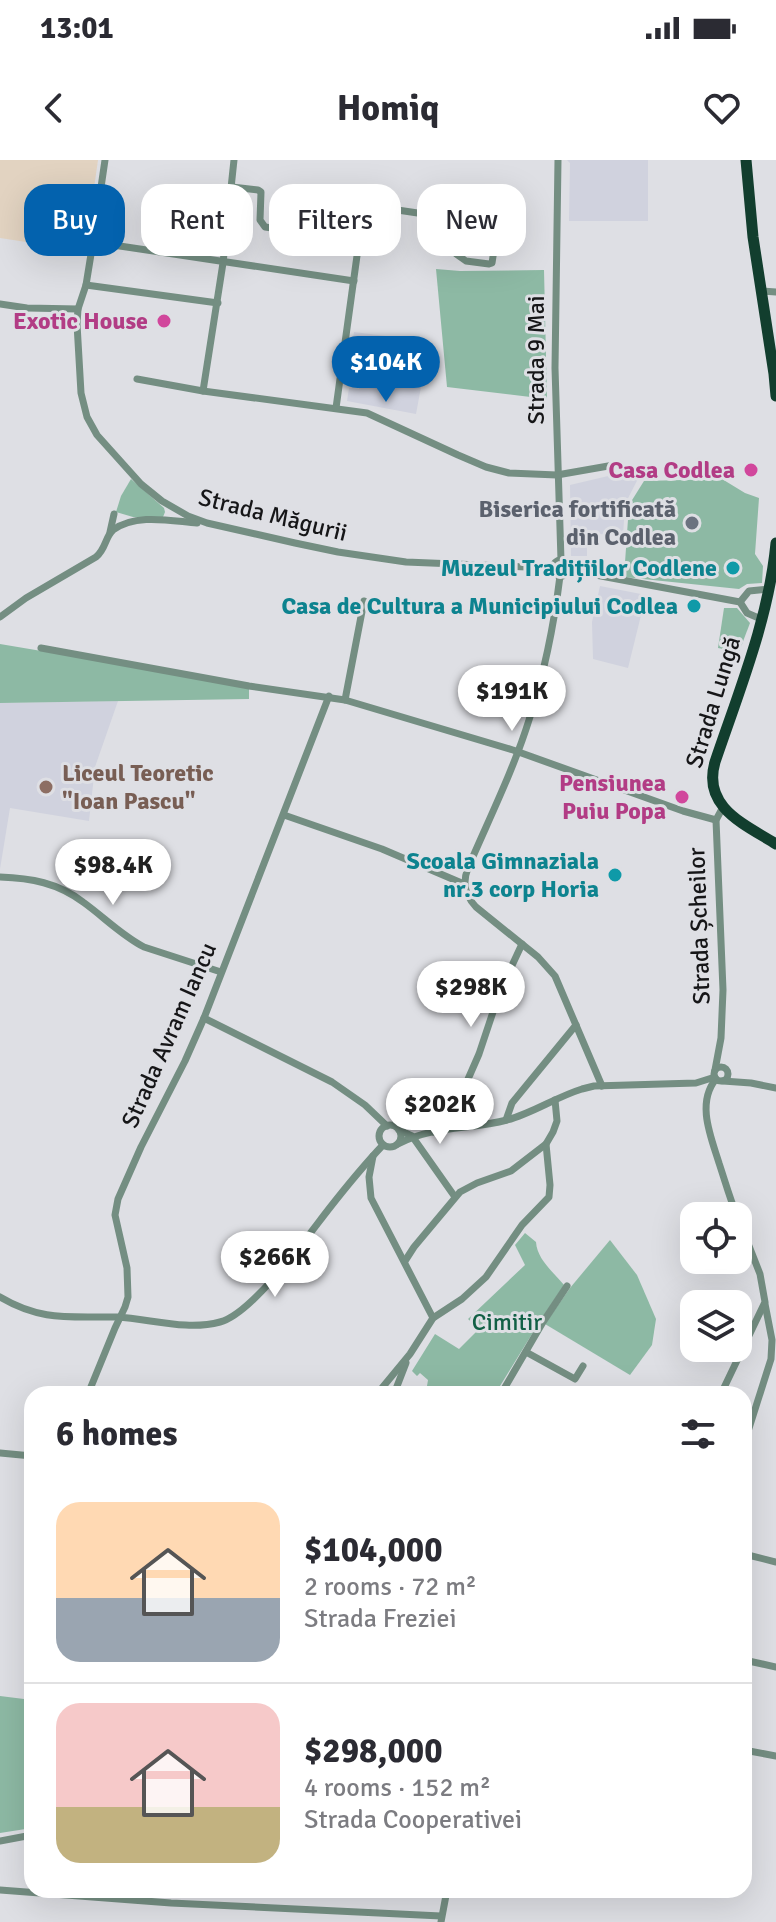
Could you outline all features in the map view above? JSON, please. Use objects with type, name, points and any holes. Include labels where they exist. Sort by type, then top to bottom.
[{"type":"highway","points":[[746,160],[749,209],[776,396]]},
{"type":"highway","name":"Strada Lungă","points":[[723,807],[713,789],[712,771],[770,589],[776,543]]},
{"type":"highway","points":[[723,807],[776,844]]},
{"type":"street","name":"Strada Măgurii","points":[[101,184],[105,160]]},
{"type":"street","points":[[232,184],[234,160]]},
{"type":"street","name":"Strada 9 Mai","points":[[558,160],[555,323],[561,560]]},
{"type":"street","points":[[253,189],[261,192],[260,220],[269,228]]},
{"type":"street","points":[[125,247],[354,281]]},
{"type":"street","name":"Strada Măgurii","points":[[91,256],[77,324],[84,409],[105,445],[152,493],[172,508],[207,523],[371,558],[553,568]]},
{"type":"street","points":[[203,391],[224,256]]},
{"type":"street","points":[[336,408],[357,256]]},
{"type":"street","points":[[459,256],[466,261],[489,264],[493,256]]},
{"type":"street","points":[[86,285],[218,303]]},
{"type":"street","points":[[762,291],[776,292]]},
{"type":"street","points":[[0,304],[78,309]]},
{"type":"street","points":[[137,379],[375,416],[498,470],[557,475],[614,465]]},
{"type":"street","points":[[0,617],[96,557],[105,547],[114,514]]},
{"type":"street","points":[[109,534],[138,520],[207,523]]},
{"type":"street","points":[[561,560],[567,562],[569,570],[560,576],[554,573],[554,563],[561,560]]},
{"type":"street","points":[[569,570],[740,602],[747,613],[761,619]]},
{"type":"street","points":[[560,576],[545,663],[530,719],[464,884],[473,903],[543,962],[555,976],[602,1086]]},
{"type":"street","points":[[740,602],[749,591],[770,589]]},
{"type":"street","points":[[345,700],[364,601]]},
{"type":"street","points":[[41,648],[345,700],[429,723],[716,820]]},
{"type":"street","name":"Strada Avram Iancu","points":[[91,1386],[125,1307],[129,1283],[115,1215],[118,1199],[204,1018],[329,696]]},
{"type":"street","name":"Strada Șcheilor","points":[[723,807],[716,820],[722,968],[720,1045],[717,1077],[708,1094],[708,1128],[733,1202]]},
{"type":"street","points":[[284,815],[382,849],[464,884]]},
{"type":"street","points":[[0,877],[24,877],[56,886],[86,903],[144,947],[221,972]]},
{"type":"street","points":[[433,1132],[465,1086],[500,991],[522,944]]},
{"type":"street","points":[[204,1018],[332,1082],[365,1105],[387,1126]]},
{"type":"street","points":[[506,1120],[512,1103],[576,1025]]},
{"type":"street","name":"Strada Șcheilor","points":[[720,1045],[727,1070]]},
{"type":"street","points":[[717,1077],[720,1067],[751,1083]]},
{"type":"street","points":[[383,1145],[390,1147],[412,1136],[506,1120],[582,1089],[696,1083],[717,1077],[727,1078],[727,1070]]},
{"type":"street","points":[[717,1077],[776,1088]]},
{"type":"street","points":[[460,1126],[465,1086]]},
{"type":"street","points":[[405,1261],[455,1197],[477,1183],[511,1171],[546,1144],[557,1121],[555,1100]]},
{"type":"street","points":[[383,1145],[379,1135],[387,1126],[394,1126],[412,1136],[455,1197]]},
{"type":"street","points":[[398,1144],[401,1136],[399,1130]]},
{"type":"street","points":[[384,1386],[410,1354],[433,1318],[462,1299],[486,1277],[522,1225],[549,1197],[546,1144]]},
{"type":"street","points":[[0,1297],[35,1314],[120,1317],[186,1325],[226,1321],[274,1277],[383,1145]]},
{"type":"street","points":[[373,1156],[369,1177],[371,1198],[433,1318]]},
{"type":"street","name":"Strada Șcheilor","points":[[752,1253],[760,1274],[772,1340],[772,1373],[752,1424]]},
{"type":"street","points":[[506,1386],[567,1286]]},
{"type":"street","points":[[726,1386],[768,1318]]},
{"type":"street","points":[[526,1352],[575,1379],[583,1366]]},
{"type":"street","points":[[397,1386],[410,1354]]},
{"type":"street","points":[[0,1453],[24,1455]]},
{"type":"street","points":[[752,1556],[776,1562]]},
{"type":"street","points":[[752,1662],[776,1667]]},
{"type":"street","points":[[752,1752],[776,1756]]},
{"type":"street","points":[[0,1841],[24,1836]]},
{"type":"street","points":[[0,1890],[24,1892]]},
{"type":"street","points":[[105,1898],[441,1919],[445,1898]]},
{"type":"shaded area","points":[[0,160],[98,160],[95,184],[24,184],[24,242],[0,238]]},
{"type":"shaded area","points":[[567,160],[648,160],[648,221],[569,221],[570,163]]},
{"type":"shaded area","points":[[354,332],[409,339],[414,385],[421,387],[416,414],[347,401],[349,388],[359,389],[361,373],[348,371]]},
{"type":"shaded area","points":[[638,469],[641,473],[625,504],[623,536],[587,533],[587,556],[571,556],[570,485]]},
{"type":"shaded area","points":[[600,586],[646,595],[628,668],[593,659],[592,622]]},
{"type":"shaded area","name":"Liceul Teoretic \"Ioan Pascu\"","points":[[118,701],[95,767],[89,821],[10,808],[0,869],[0,703]]},
{"type":"green space","points":[[436,269],[544,270],[547,399],[447,387]]},
{"type":"green space","points":[[131,479],[164,508],[163,517],[133,517],[116,512]]},
{"type":"green space","points":[[722,479],[759,498],[755,554],[763,566],[762,583],[747,584],[739,589],[624,577],[629,505],[644,481]]},
{"type":"green space","points":[[724,608],[737,608],[750,623],[739,652],[718,648]]},
{"type":"green space","points":[[0,644],[249,686],[249,699],[0,703]]},
{"type":"green space","name":"Cimitir","points":[[525,1233],[536,1242],[542,1260],[564,1285],[500,1386],[427,1386],[428,1380],[412,1371],[435,1334],[459,1349],[479,1329],[468,1319],[525,1265],[515,1245]]},
{"type":"green space","points":[[610,1240],[637,1275],[656,1319],[652,1345],[630,1375],[545,1324]]},
{"type":"green space","points":[[0,1696],[24,1699],[24,1829],[0,1833]]},
{"type":"place","name":"Exotic House","points":[[164,321]]},
{"type":"place","name":"Casa Codlea","points":[[751,470]]},
{"type":"place","name":"Biserica fortificată din Codlea","points":[[692,523]]},
{"type":"place","name":"Muzeul Tradițiilor Codlene","points":[[733,568]]},
{"type":"place","name":"Casa de Cultura a Municipiului Codlea","points":[[694,606]]},
{"type":"place","name":"Liceul Teoretic \"Ioan Pascu\"","points":[[46,787]]},
{"type":"place","name":"Pensiunea Puiu Popa","points":[[682,797]]},
{"type":"place","name":"Scoala Gimnaziala nr.3 corp Horia","points":[[615,875]]}]
